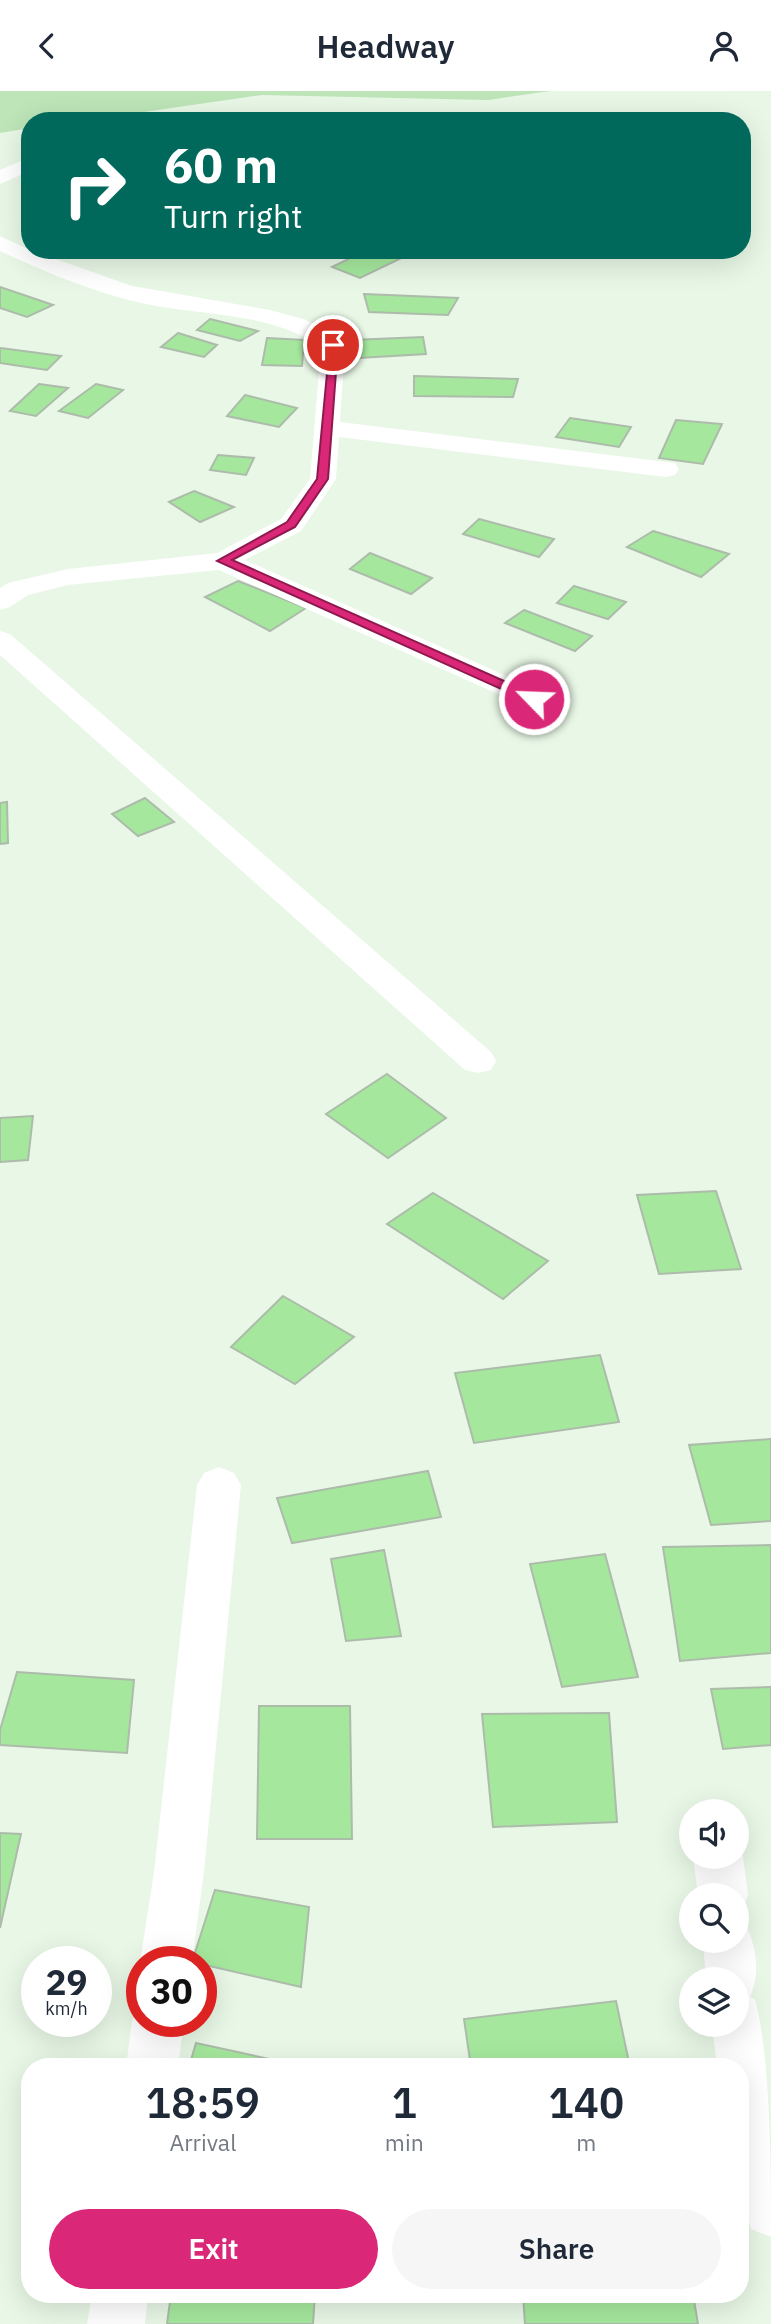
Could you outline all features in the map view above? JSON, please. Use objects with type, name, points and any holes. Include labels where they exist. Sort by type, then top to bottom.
[{"type":"street","points":[[0,177],[21,167]]},
{"type":"street","points":[[0,243],[21,253]]},
{"type":"street","points":[[0,601],[18,589],[68,577],[223,561],[291,525],[323,479],[333,345],[323,335],[295,323],[142,296],[54,268],[35,259]]},
{"type":"street","points":[[328,428],[666,469]]},
{"type":"street","points":[[223,561],[534,699]]},
{"type":"street","points":[[0,640],[478,1061]]},
{"type":"street","points":[[168,1946],[179,1872],[219,1485]]},
{"type":"street","points":[[153,2058],[156,2037]]},
{"type":"street","points":[[739,2037],[742,2058]]},
{"type":"street","points":[[749,2094],[771,2209]]},
{"type":"street","points":[[116,2324],[119,2303]]},
{"type":"green space","points":[[0,91],[550,91],[488,100],[262,95],[144,112],[21,112],[21,130],[0,133]]},
{"type":"building","points":[[348,259],[399,259],[360,278],[332,267]]},
{"type":"building","points":[[0,287],[53,305],[27,317],[0,308]]},
{"type":"building","points":[[364,294],[458,298],[448,315],[369,312]]},
{"type":"building","points":[[210,319],[258,331],[240,341],[197,330]]},
{"type":"building","points":[[178,333],[217,345],[204,357],[161,347]]},
{"type":"building","points":[[423,337],[426,354],[359,358],[352,340]]},
{"type":"building","points":[[267,338],[304,340],[302,366],[262,365]]},
{"type":"building","points":[[0,349],[61,356],[47,370],[0,363]]},
{"type":"building","points":[[414,376],[518,379],[513,397],[414,396]]},
{"type":"building","points":[[39,384],[68,388],[36,416],[10,411]]},
{"type":"building","points":[[96,384],[123,390],[88,418],[59,411]]},
{"type":"building","points":[[245,395],[297,408],[279,427],[227,416]]},
{"type":"building","points":[[570,418],[631,427],[619,447],[556,437]]},
{"type":"building","points":[[676,420],[722,424],[703,464],[659,458]]},
{"type":"building","points":[[218,455],[254,458],[246,475],[210,470]]},
{"type":"building","points":[[194,491],[234,507],[200,522],[169,502]]},
{"type":"building","points":[[479,519],[554,539],[539,557],[463,534]]},
{"type":"building","points":[[653,531],[729,554],[701,577],[627,547]]},
{"type":"building","points":[[370,553],[432,578],[411,594],[350,569]]},
{"type":"building","points":[[238,581],[306,608],[270,631],[205,597]]},
{"type":"building","points":[[574,586],[626,602],[608,619],[557,603]]},
{"type":"building","points":[[524,610],[592,636],[575,651],[505,623]]},
{"type":"building","points":[[145,798],[174,822],[138,836],[112,814]]},
{"type":"building","points":[[7,802],[8,843],[0,844],[0,803]]},
{"type":"building","points":[[387,1074],[446,1118],[388,1158],[326,1114]]},
{"type":"building","points":[[33,1116],[28,1160],[0,1162],[0,1118]]},
{"type":"building","points":[[716,1191],[741,1269],[659,1274],[637,1195]]},
{"type":"building","points":[[433,1193],[548,1261],[503,1299],[387,1224]]},
{"type":"building","points":[[283,1296],[354,1337],[295,1384],[231,1347]]},
{"type":"building","points":[[600,1355],[619,1422],[474,1443],[455,1373]]},
{"type":"building","points":[[771,1439],[771,1521],[711,1525],[689,1445]]},
{"type":"building","points":[[428,1471],[441,1517],[292,1543],[277,1498]]},
{"type":"building","points":[[771,1545],[771,1653],[680,1661],[663,1547]]},
{"type":"building","points":[[384,1550],[401,1636],[346,1641],[331,1559]]},
{"type":"building","points":[[605,1554],[638,1677],[562,1687],[530,1564]]},
{"type":"building","points":[[17,1672],[134,1680],[127,1753],[0,1745],[0,1730]]},
{"type":"building","points":[[771,1687],[771,1745],[723,1749],[711,1689]]},
{"type":"building","points":[[259,1706],[350,1706],[352,1839],[257,1839]]},
{"type":"building","points":[[609,1713],[617,1822],[493,1827],[482,1714]]},
{"type":"building","points":[[0,1833],[21,1834],[0,1928]]},
{"type":"building","points":[[215,1890],[309,1907],[301,1987],[217,1968],[217,1946],[197,1946]]},
{"type":"building","points":[[616,2001],[628,2058],[470,2058],[464,2019]]},
{"type":"building","points":[[196,2043],[265,2058],[192,2058]]},
{"type":"building","points":[[170,2303],[314,2303],[313,2324],[167,2324]]},
{"type":"building","points":[[524,2303],[694,2303],[698,2324],[525,2324]]},
{"type":"route","points":[[333,345],[323,479],[291,525],[223,561],[534,699]]}]
